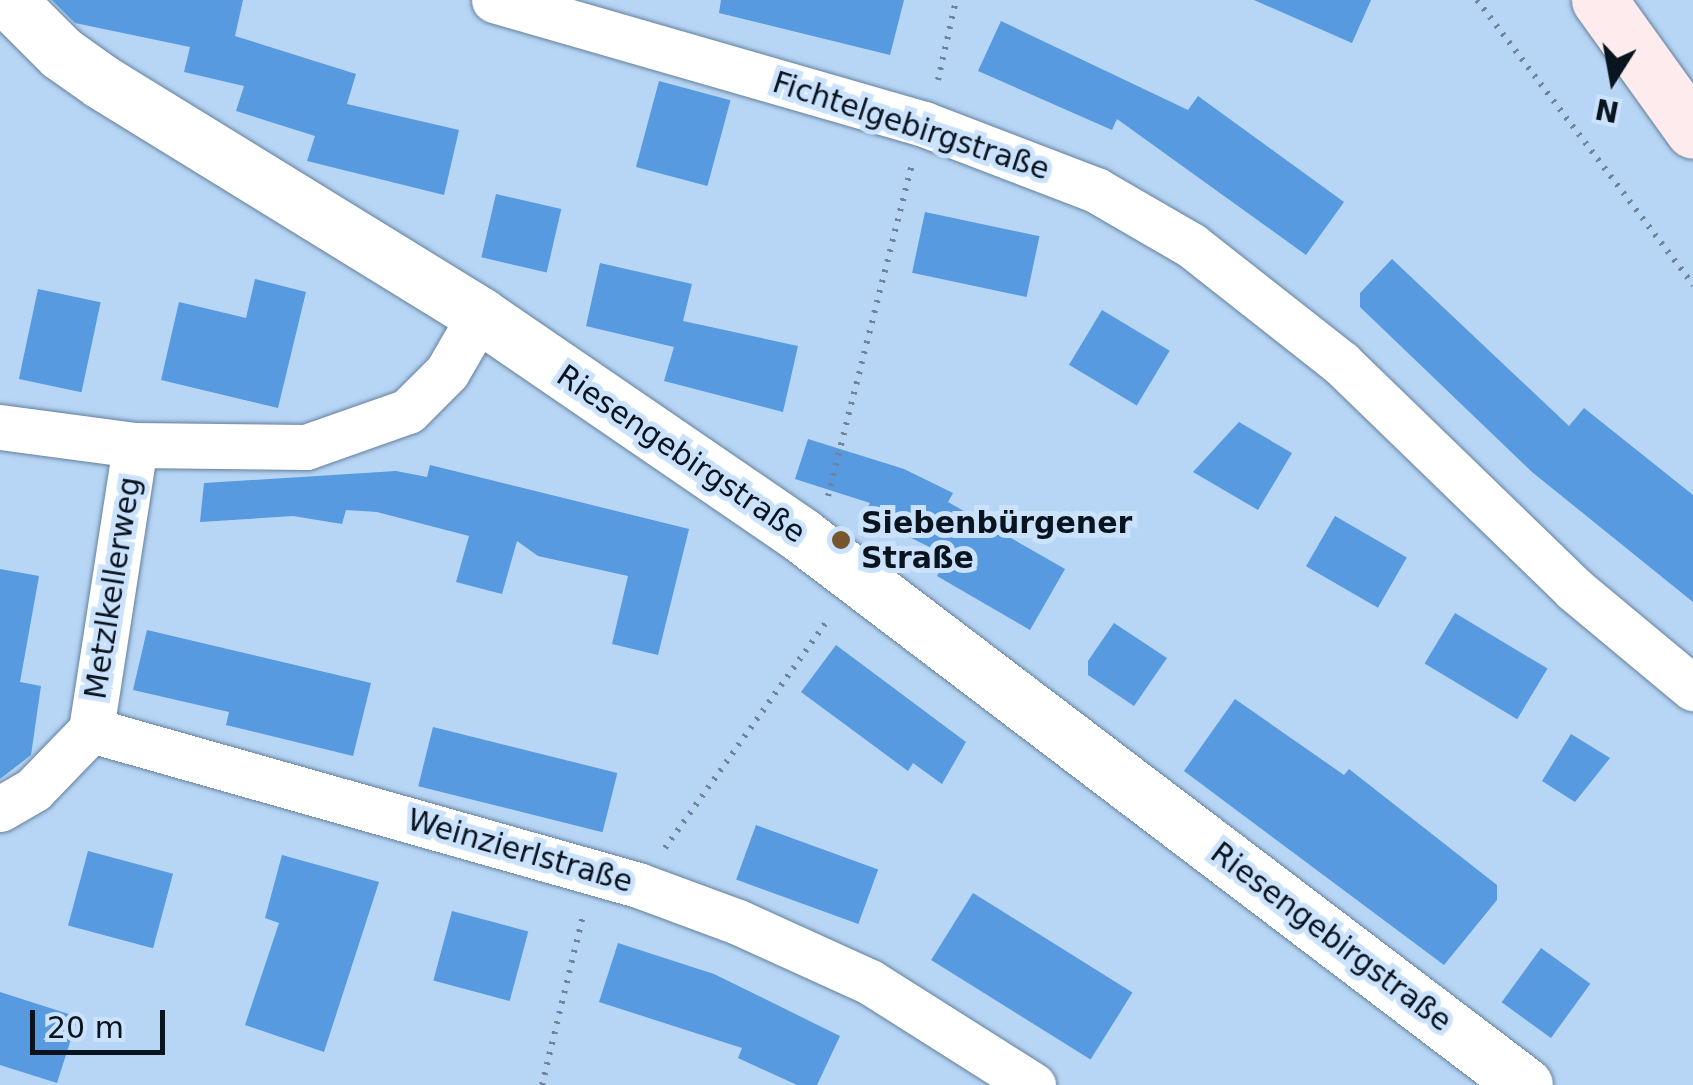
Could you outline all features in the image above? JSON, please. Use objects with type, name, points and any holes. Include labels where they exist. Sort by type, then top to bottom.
[{"type":"main road","points":[[1598,0],[1693,132]]},
{"type":"street","name":"Riesengebirgstraße","points":[[8,0],[61,53],[102,82],[480,315],[837,561],[1525,1085]]},
{"type":"street","name":"Fichtelgebirgstraße","points":[[494,0],[924,124],[1096,190],[1235,278],[1341,362],[1574,589],[1693,688]]},
{"type":"street","points":[[0,427],[135,446],[306,447],[367,431],[408,411],[447,372],[480,315]]},
{"type":"street","name":"Metzlkellerweg","points":[[91,730],[135,446]]},
{"type":"street","points":[[0,808],[34,789],[91,730]]},
{"type":"street","name":"Weinzierlstraße","points":[[91,730],[638,885],[738,922],[870,982],[1033,1085]]},
{"type":"path","points":[[638,885],[837,561],[924,124],[956,0]]},
{"type":"path","points":[[1478,0],[1693,285]]},
{"type":"path","points":[[542,1085],[592,872]]},
{"type":"building","points":[[52,0],[243,0],[235,36],[356,74],[347,104],[459,130],[444,195],[307,161],[315,136],[236,111],[244,86],[184,72],[190,47],[75,23]]},
{"type":"building","points":[[721,0],[904,0],[890,55],[719,13]]},
{"type":"building","points":[[1254,0],[1371,0],[1352,43]]},
{"type":"building","points":[[1001,21],[1188,110],[1198,96],[1344,202],[1306,255],[1117,119],[1112,130],[978,71]]},
{"type":"building","points":[[659,81],[730,100],[707,186],[636,167]]},
{"type":"building","points":[[496,194],[561,209],[547,272],[481,257]]},
{"type":"building","points":[[925,212],[1039,236],[1027,297],[912,273]]},
{"type":"building","points":[[1392,259],[1569,426],[1584,408],[1693,495],[1693,602],[1532,472],[1360,307],[1360,293]]},
{"type":"building","points":[[600,263],[692,284],[683,321],[798,346],[783,412],[664,381],[674,347],[586,326]]},
{"type":"building","points":[[255,279],[306,292],[278,408],[161,380],[179,302],[246,318]]},
{"type":"building","points":[[38,289],[101,302],[81,392],[19,379]]},
{"type":"building","points":[[1102,310],[1170,351],[1137,406],[1069,365]]},
{"type":"building","points":[[1239,422],[1292,453],[1258,510],[1193,472]]},
{"type":"building","points":[[808,439],[904,469],[953,493],[948,502],[1065,569],[1030,630],[937,576],[948,556],[864,515],[870,503],[795,479]]},
{"type":"building","points":[[430,465],[689,529],[658,655],[612,644],[628,576],[538,556],[517,541],[502,594],[456,582],[469,536],[377,512],[346,510],[342,524],[293,516],[200,522],[204,483],[396,471],[427,477]]},
{"type":"building","points":[[1335,516],[1407,557],[1378,608],[1306,566]]},
{"type":"building","points":[[0,569],[39,576],[20,682],[41,686],[31,755],[0,779]]},
{"type":"building","points":[[1455,613],[1548,669],[1517,719],[1425,664]]},
{"type":"building","points":[[1114,623],[1167,658],[1134,706],[1088,675],[1088,661]]},
{"type":"building","points":[[147,630],[371,683],[353,756],[226,725],[229,712],[133,690]]},
{"type":"building","points":[[836,645],[966,742],[942,784],[913,763],[908,771],[801,692]]},
{"type":"building","points":[[1235,699],[1344,775],[1349,769],[1497,885],[1497,900],[1444,965],[1184,771]]},
{"type":"building","points":[[433,727],[617,773],[603,832],[418,786]]},
{"type":"building","points":[[1571,734],[1610,758],[1575,802],[1542,781]]},
{"type":"building","points":[[756,825],[878,869],[858,924],[736,880]]},
{"type":"building","points":[[88,851],[173,874],[153,948],[68,925]]},
{"type":"building","points":[[282,855],[379,882],[324,1052],[245,1025],[279,923],[265,918]]},
{"type":"building","points":[[973,893],[1132,993],[1091,1060],[931,960]]},
{"type":"building","points":[[452,911],[528,931],[510,1001],[433,981]]},
{"type":"building","points":[[618,943],[714,974],[840,1036],[817,1085],[797,1085],[738,1058],[742,1048],[599,1002]]},
{"type":"building","points":[[1541,948],[1590,984],[1551,1038],[1502,1002]]},
{"type":"building","points":[[0,992],[78,1017],[57,1083],[0,1065]]},
{"type":"place","name":"Siebenbürgener Straße","points":[[841,540]]}]
